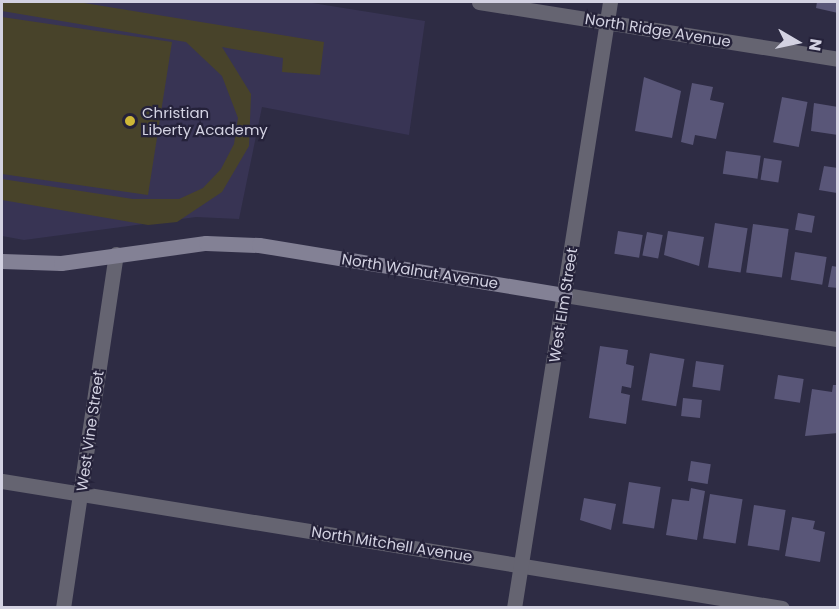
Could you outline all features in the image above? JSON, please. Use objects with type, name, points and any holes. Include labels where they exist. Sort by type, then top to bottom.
[{"type":"street","name":"North Ridge Avenue","points":[[479,2],[837,59]]},
{"type":"street","name":"West Elm Street","points":[[514,608],[610,2]]},
{"type":"street","name":"North Walnut Avenue","points":[[2,261],[61,262],[206,243],[259,245],[837,339]]},
{"type":"street","name":"West Vine Street","points":[[63,608],[116,254]]},
{"type":"street","name":"North Mitchell Avenue","points":[[2,481],[782,608]]},
{"type":"shaded area","name":"Christian Liberty Academy","points":[[2,2],[306,2],[425,21],[409,135],[262,107],[239,219],[196,217],[24,240],[2,236]]},
{"type":"shaded area","points":[[2,2],[78,2],[324,42],[320,75],[282,72],[283,58],[222,47],[251,94],[249,146],[222,192],[177,222],[148,225],[2,200],[2,179],[133,199],[179,199],[203,188],[221,169],[234,144],[238,118],[222,76],[186,42],[2,11]]},
{"type":"shaded area","points":[[2,17],[172,42],[148,195],[2,174]]},
{"type":"building","points":[[817,2],[838,2],[838,13],[816,8]]},
{"type":"building","points":[[644,77],[681,91],[672,138],[635,131]]},
{"type":"building","points":[[692,83],[713,87],[710,100],[724,103],[716,139],[695,135],[693,145],[681,142]]},
{"type":"building","points":[[782,97],[808,102],[799,147],[773,142]]},
{"type":"building","points":[[814,103],[838,107],[838,135],[811,131]]},
{"type":"building","points":[[726,151],[761,156],[757,179],[723,174]]},
{"type":"building","points":[[764,158],[782,161],[778,183],[761,180]]},
{"type":"building","points":[[824,166],[838,168],[837,193],[819,190]]},
{"type":"building","points":[[798,213],[815,216],[812,233],[795,230]]},
{"type":"building","points":[[715,223],[748,228],[741,273],[708,267]]},
{"type":"building","points":[[753,224],[789,229],[782,278],[746,273]]},
{"type":"building","points":[[618,231],[643,235],[639,258],[614,254]]},
{"type":"building","points":[[668,231],[704,237],[699,266],[664,255]]},
{"type":"building","points":[[647,232],[663,235],[658,259],[642,256]]},
{"type":"building","points":[[795,252],[827,257],[822,285],[791,280]]},
{"type":"building","points":[[832,266],[838,267],[838,288],[828,287]]},
{"type":"building","points":[[600,346],[628,350],[626,364],[634,366],[631,388],[622,386],[621,393],[630,395],[626,424],[589,418]]},
{"type":"building","points":[[650,353],[684,359],[676,406],[642,400]]},
{"type":"building","points":[[696,361],[724,365],[720,391],[692,387]]},
{"type":"building","points":[[778,375],[804,379],[800,403],[774,399]]},
{"type":"building","points":[[833,385],[838,385],[838,433],[805,436],[812,389],[832,392]]},
{"type":"building","points":[[683,398],[702,400],[700,418],[681,416]]},
{"type":"building","points":[[691,461],[711,464],[708,484],[688,481]]},
{"type":"building","points":[[629,482],[661,487],[654,528],[622,523]]},
{"type":"building","points":[[691,488],[705,491],[697,540],[666,535],[672,499],[689,501]]},
{"type":"building","points":[[710,494],[743,499],[736,544],[703,538]]},
{"type":"building","points":[[584,498],[616,504],[611,530],[580,520]]},
{"type":"building","points":[[754,505],[786,510],[779,551],[748,545]]},
{"type":"building","points":[[792,517],[815,521],[813,529],[825,532],[820,562],[785,556]]},
{"type":"place","name":"Christian Liberty Academy","points":[[130,121]]}]
